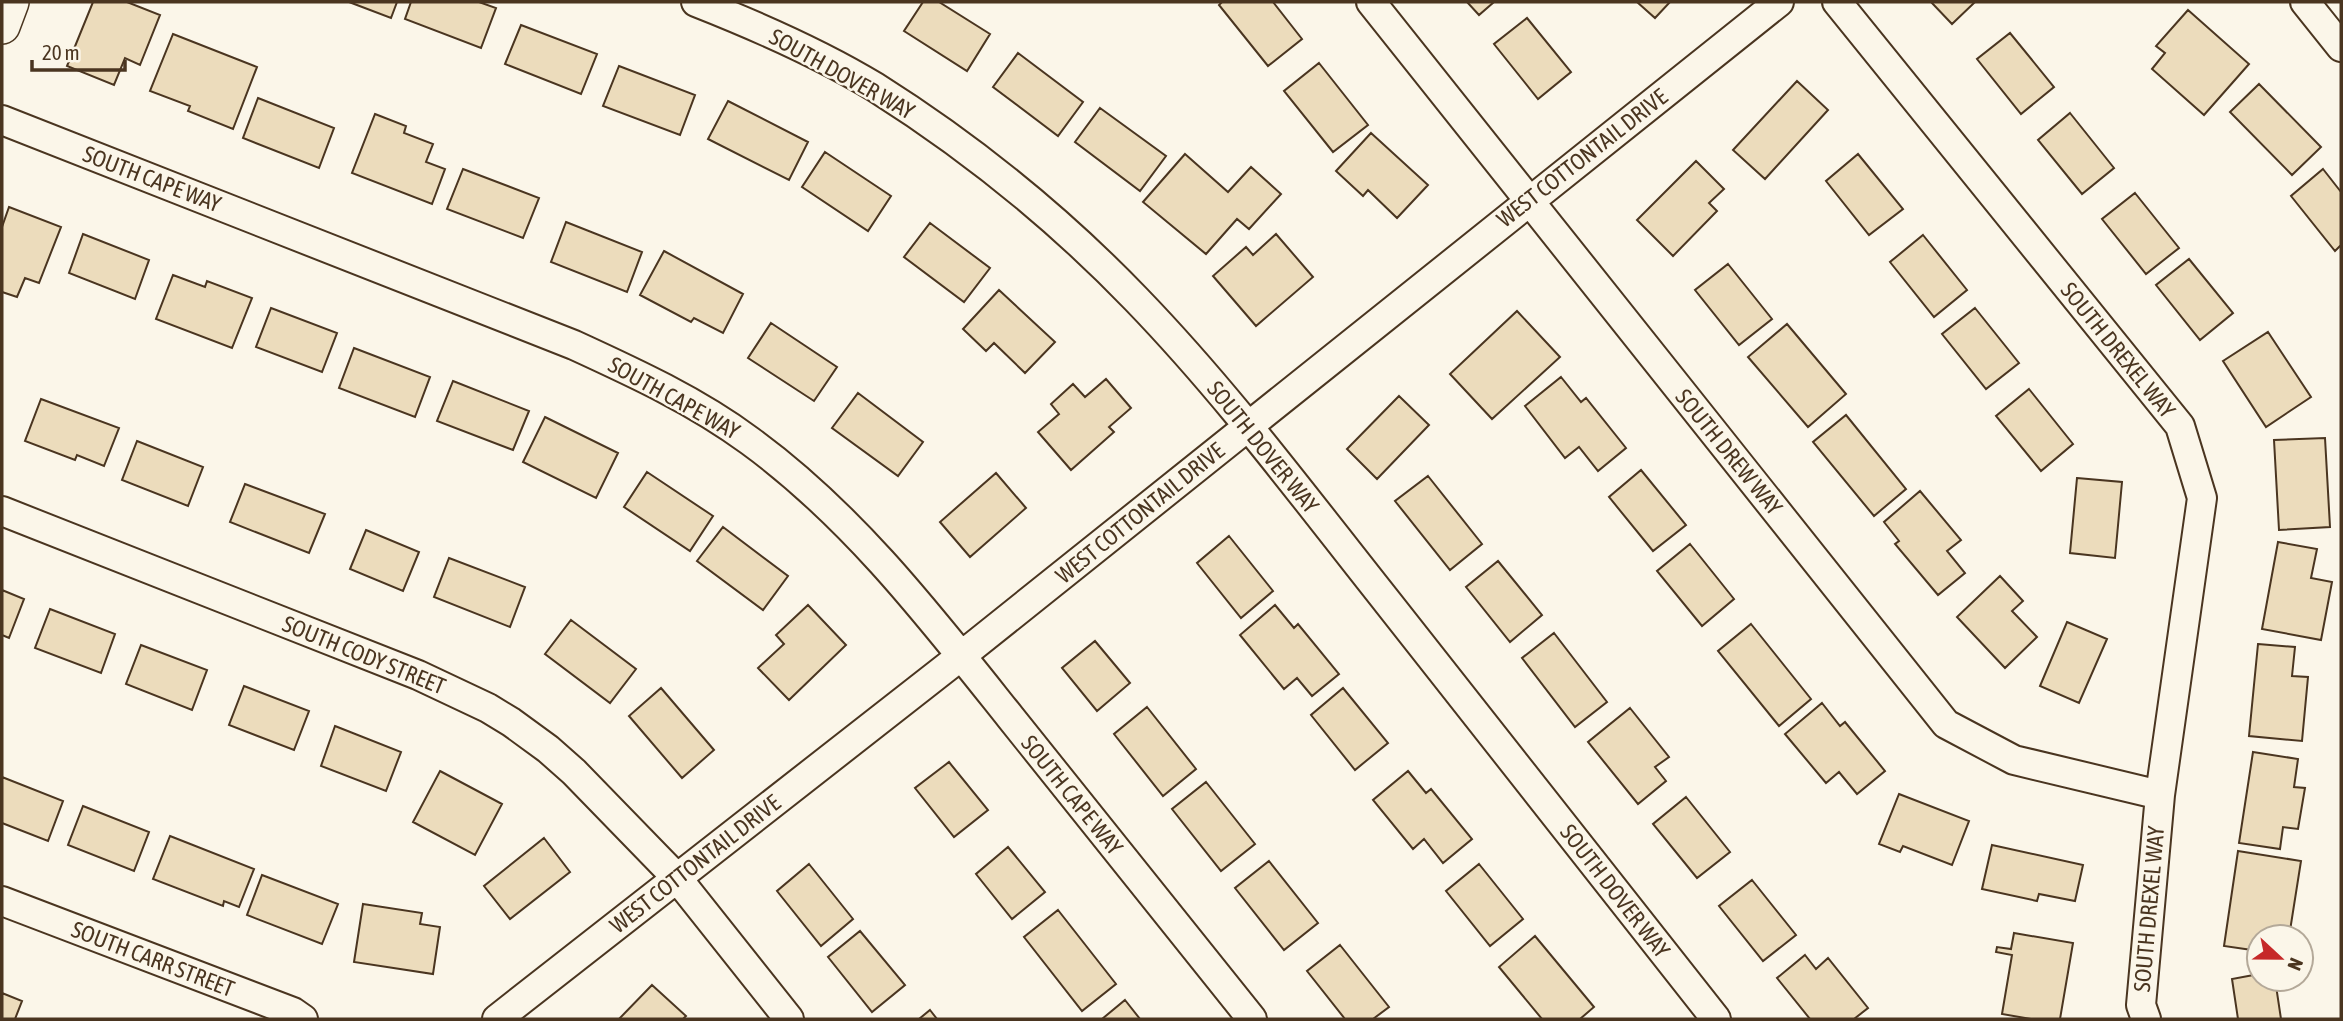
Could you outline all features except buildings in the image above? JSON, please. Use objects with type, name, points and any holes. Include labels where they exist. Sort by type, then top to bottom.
[{"type":"street","points":[[2,26],[11,2]]},
{"type":"street","name":"SOUTH DOVER WAY","points":[[696,2],[776,36],[872,85],[928,122],[986,164],[1053,220],[1128,290],[1248,426],[1716,1019]]},
{"type":"street","name":"SOUTH DREW WAY","points":[[1371,2],[1946,724],[2014,760],[2160,795]]},
{"type":"street","name":"WEST COTTONTAIL DRIVE","points":[[497,1019],[961,656],[1779,2]]},
{"type":"street","name":"SOUTH DREXEL WAY","points":[[1838,2],[2180,426],[2202,498],[2160,795],[2141,1005],[2146,1019]]},
{"type":"street","points":[[2305,2],[2341,47]]},
{"type":"street","name":"SOUTH CAPE WAY","points":[[2,120],[574,345],[645,378],[750,441],[808,489],[900,581],[1252,1019]]},
{"type":"street","name":"SOUTH CODY STREET","points":[[2,510],[418,675],[488,708],[548,749],[574,772],[677,878],[789,1019]]},
{"type":"street","name":"SOUTH CARR STREET","points":[[2,901],[293,1012],[303,1019]]}]
